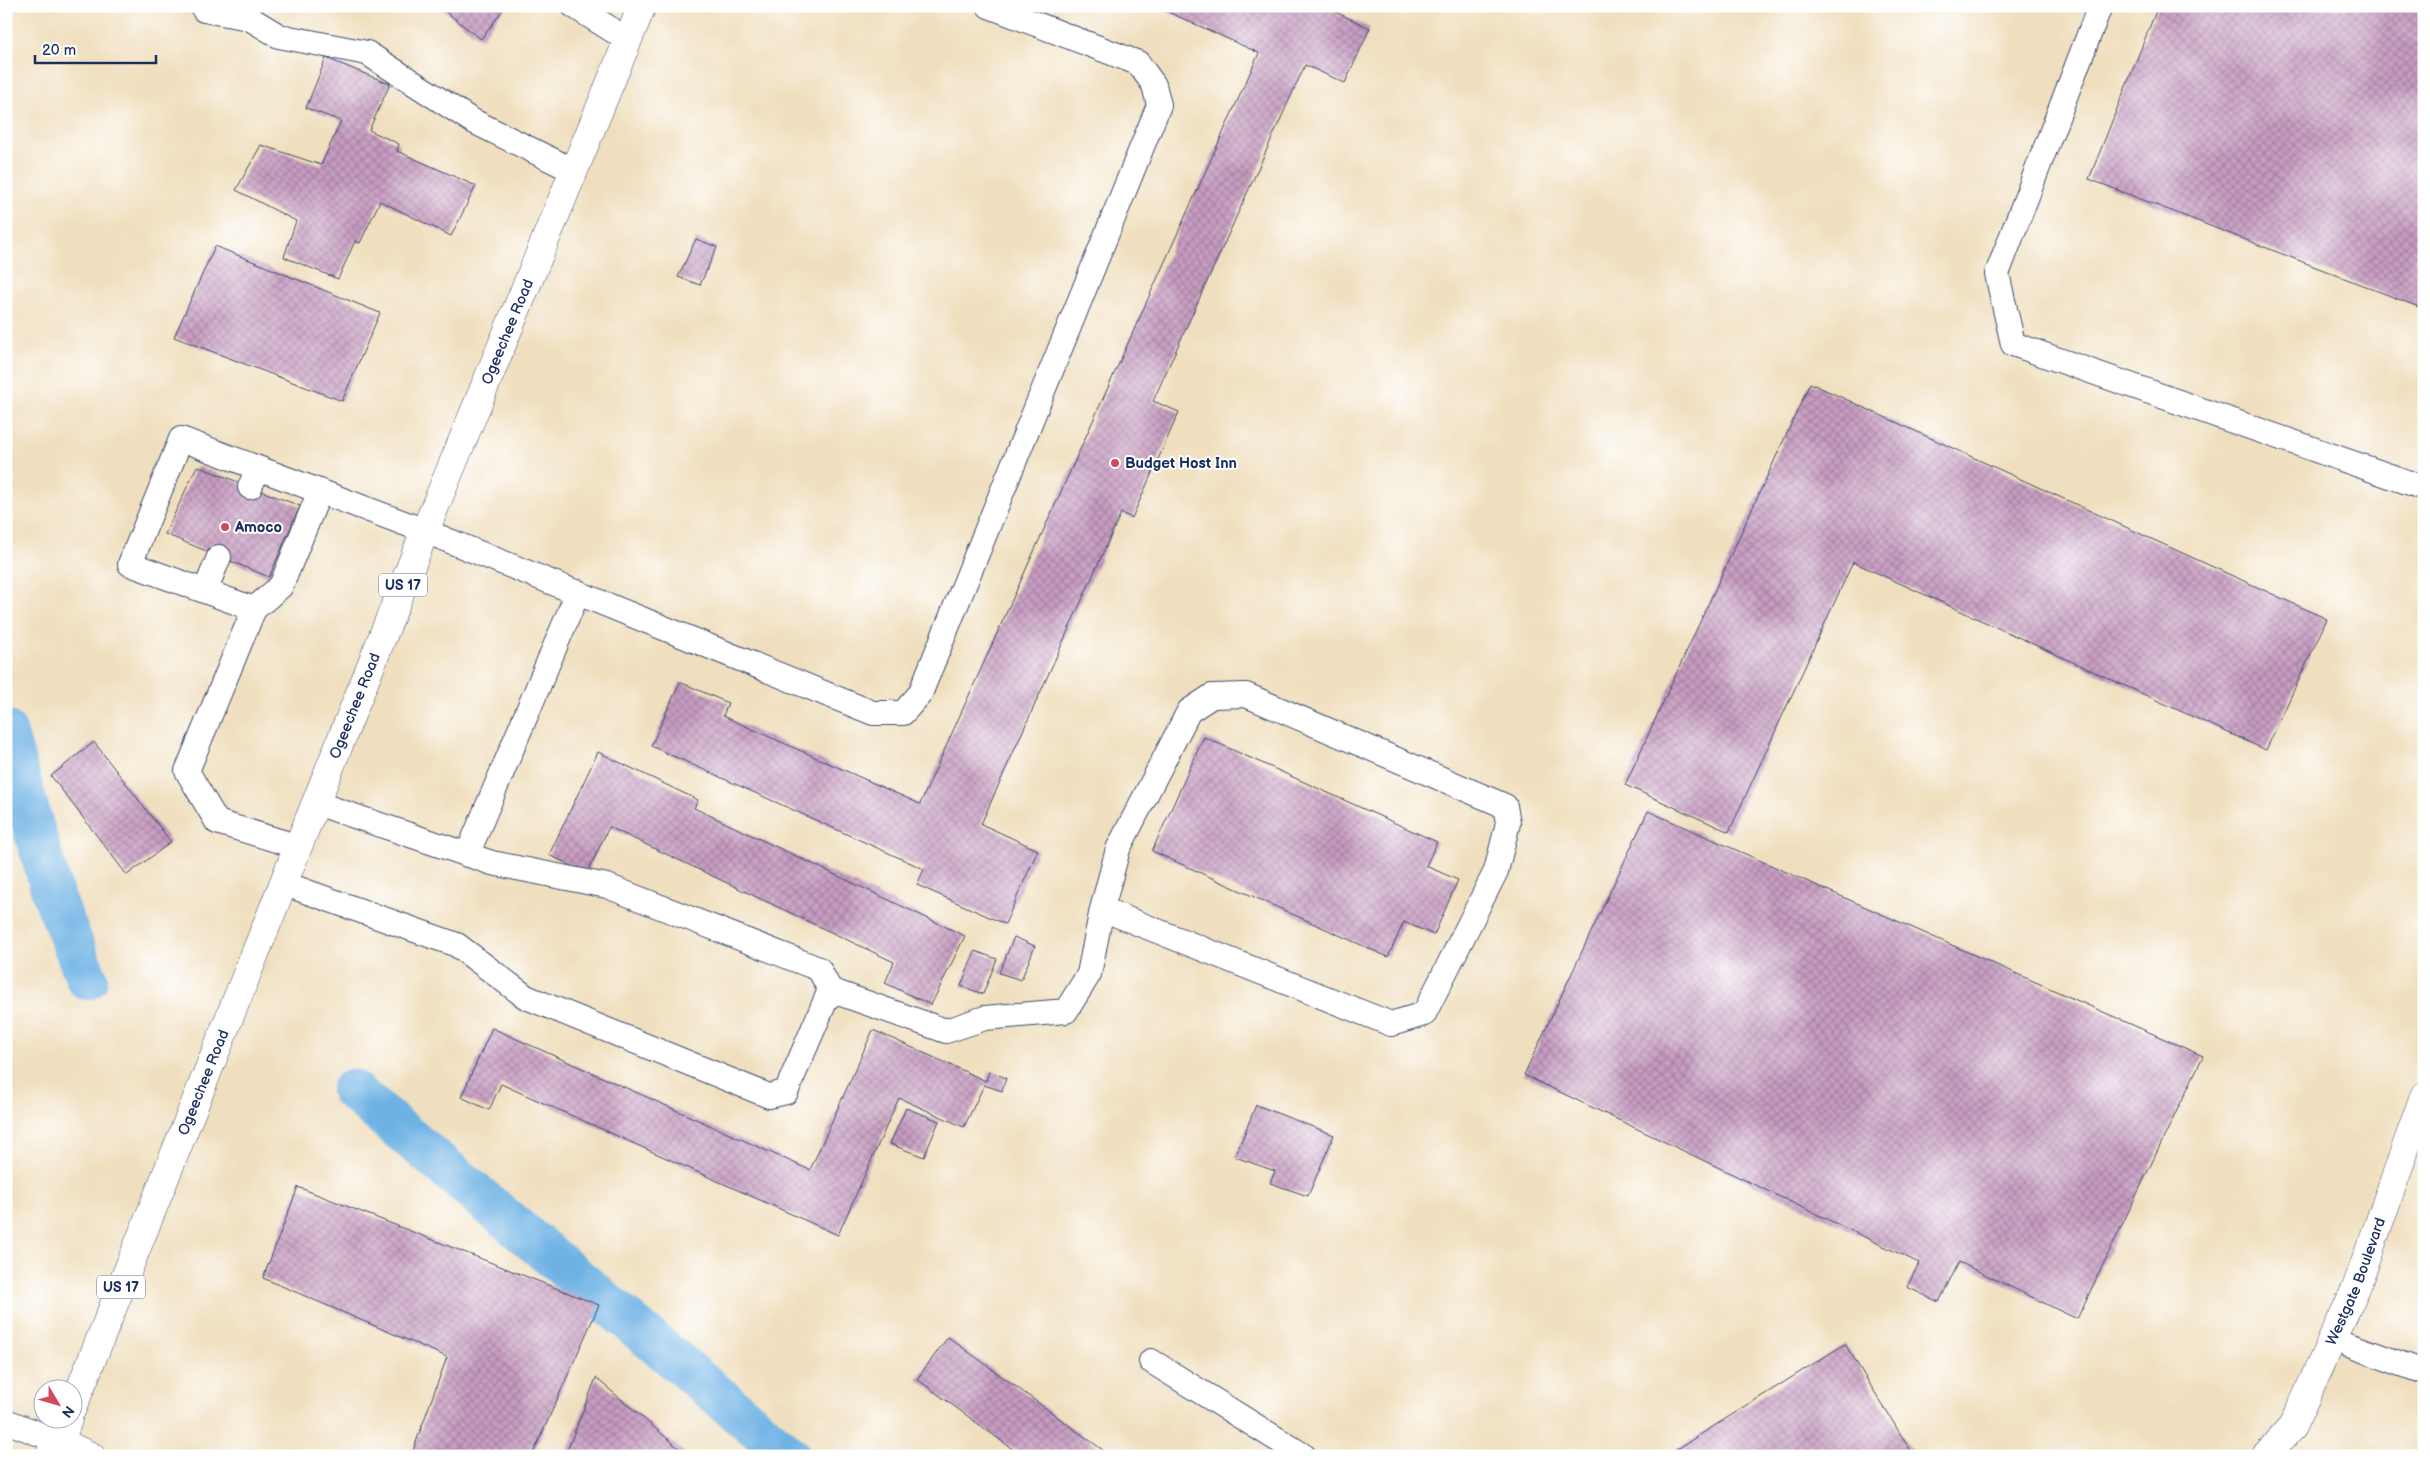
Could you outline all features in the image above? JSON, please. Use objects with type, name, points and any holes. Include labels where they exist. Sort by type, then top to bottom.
[{"type":"main road","name":"Ogeechee Road","points":[[82,1384],[285,884],[425,531],[642,6]]},
{"type":"main road","name":"Westgate Boulevard","points":[[2266,1456],[2292,1427],[2356,1288],[2422,1104]]},
{"type":"main road","points":[[59,1443],[90,1456]]},
{"type":"lane","points":[[574,6],[628,40]]},
{"type":"lane","points":[[254,609],[130,564],[181,438],[254,478],[320,491],[425,531],[873,714],[903,713],[920,694],[1158,105],[1154,85],[1138,63],[989,6]]},
{"type":"lane","points":[[2100,6],[1997,274],[2013,344],[2424,488]]},
{"type":"lane","points":[[204,10],[249,18],[279,36],[367,53],[471,120],[574,171]]},
{"type":"lane","points":[[299,847],[217,822],[188,771],[254,609],[281,586],[320,491]]},
{"type":"lane","points":[[205,591],[219,557]]},
{"type":"lane","points":[[468,855],[578,592]]},
{"type":"lane","points":[[316,803],[492,863],[607,886],[819,969],[830,990],[946,1031],[985,1018],[1066,1011],[1089,974],[1102,909],[1118,849],[1188,711],[1212,696],[1246,695],[1505,806],[1508,824],[1496,871],[1424,1014],[1391,1024],[1102,909]]},
{"type":"lane","points":[[285,884],[457,945],[526,997],[769,1096],[786,1092],[830,990]]},
{"type":"lane","points":[[2332,1340],[2424,1372]]},
{"type":"lane","points":[[1151,1361],[1304,1456]]},
{"type":"lane","points":[[6,1421],[59,1443]]},
{"type":"building","points":[[438,6],[506,6],[481,39]]},
{"type":"building","name":"Budget Host Inn","points":[[1155,6],[1323,6],[1370,28],[1345,83],[1305,65],[1153,401],[1179,412],[1132,518],[1121,513],[981,824],[1038,850],[1005,924],[917,885],[924,869],[651,746],[680,682],[728,703],[723,716],[920,804],[1259,53]]},
{"type":"building","points":[[2158,6],[2424,8],[2424,309],[2089,179]]},
{"type":"building","points":[[326,58],[390,84],[369,130],[399,144],[397,151],[476,186],[451,236],[380,201],[360,243],[355,241],[338,279],[284,257],[296,221],[236,190],[261,145],[321,165],[341,121],[306,108]]},
{"type":"building","points":[[696,239],[717,247],[700,285],[678,277]]},
{"type":"building","points":[[215,246],[380,313],[342,401],[174,337]]},
{"type":"building","points":[[1810,383],[2327,619],[2266,750],[1853,562],[1729,832],[1625,785]]},
{"type":"building","points":[[197,466],[300,506],[269,577],[165,534]]},
{"type":"building","points":[[1204,737],[1437,842],[1426,866],[1458,880],[1434,935],[1404,922],[1388,957],[1152,851]]},
{"type":"building","points":[[94,742],[171,842],[127,875],[51,776]]},
{"type":"building","points":[[598,752],[698,800],[694,808],[965,936],[931,1005],[885,983],[894,962],[609,827],[587,873],[549,855]]},
{"type":"building","points":[[1648,811],[2203,1056],[2077,1319],[1959,1262],[1939,1302],[1907,1287],[1919,1263],[1524,1075]]},
{"type":"building","points":[[1014,937],[1035,946],[1021,980],[999,973]]},
{"type":"building","points":[[975,951],[997,959],[983,994],[961,986]]},
{"type":"building","points":[[492,1028],[810,1170],[873,1030],[986,1081],[989,1071],[1006,1078],[1002,1091],[984,1085],[964,1127],[899,1098],[838,1235],[501,1084],[489,1110],[461,1097]]},
{"type":"building","points":[[1256,1105],[1334,1135],[1308,1196],[1270,1183],[1275,1171],[1235,1157]]},
{"type":"building","points":[[906,1108],[939,1121],[924,1157],[890,1144]]},
{"type":"building","points":[[298,1187],[599,1305],[532,1456],[411,1456],[447,1357],[263,1278]]},
{"type":"building","points":[[948,1337],[1111,1456],[1022,1456],[917,1379]]},
{"type":"building","points":[[1845,1344],[1914,1456],[1666,1456]]},
{"type":"building","points":[[596,1378],[688,1456],[565,1456]]},
{"type":"waterway","points":[[6,731],[52,892],[87,979]]},
{"type":"waterway","points":[[352,1090],[790,1456]]},
{"type":"place","name":"Budget Host Inn","points":[[1115,463]]},
{"type":"place","name":"Amoco","points":[[225,527]]}]
